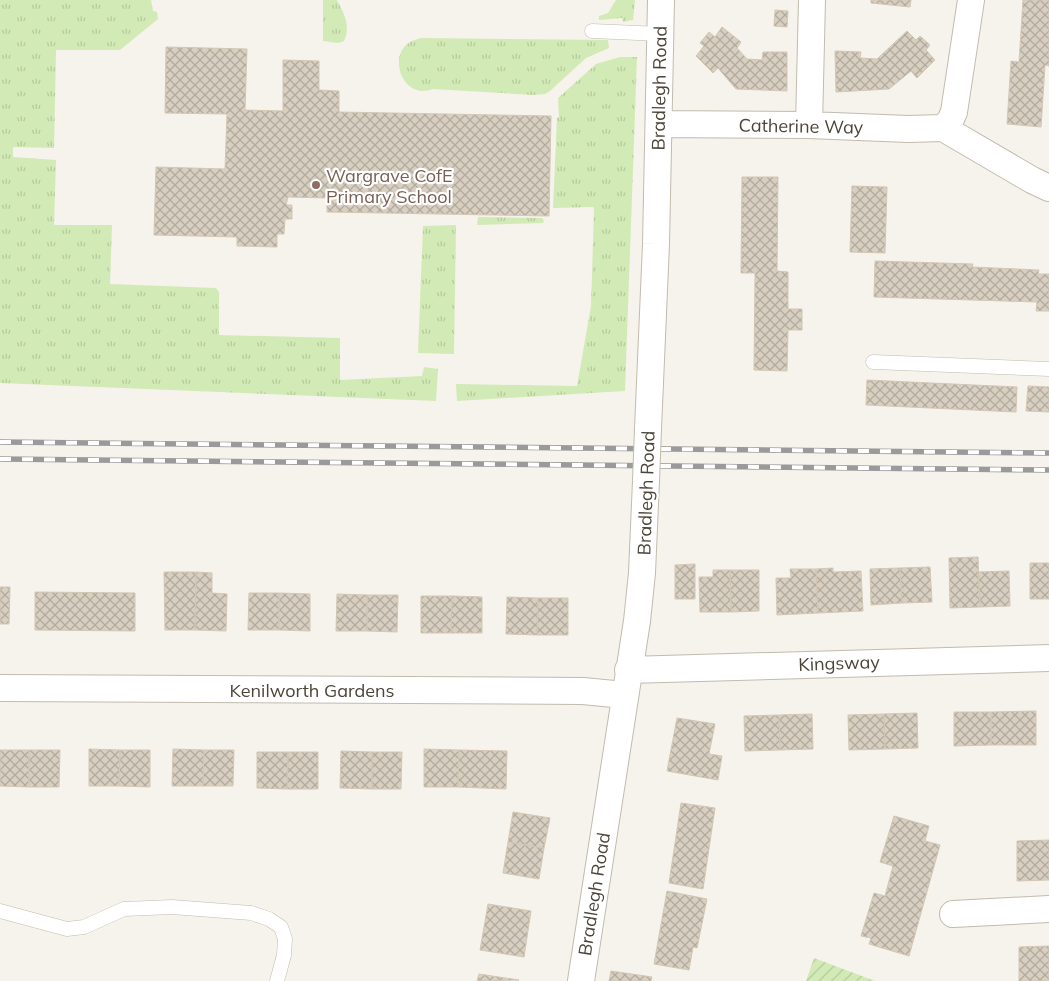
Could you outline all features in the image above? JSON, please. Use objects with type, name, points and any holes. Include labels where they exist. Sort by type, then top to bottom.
[{"type":"street","name":"Bradlegh Road","points":[[581,981],[637,621],[642,573],[659,124],[661,0]]},
{"type":"street","points":[[809,125],[812,0]]},
{"type":"street","points":[[971,0],[954,112],[950,121],[943,128],[1049,188]]},
{"type":"street","name":"Catherine Way","points":[[659,124],[943,128]]},
{"type":"street","name":"Kingsway","points":[[626,682],[1049,658]]},
{"type":"street","name":"Kenilworth Gardens","points":[[0,688],[584,691],[626,682]]},
{"type":"street","points":[[953,914],[1049,909]]},
{"type":"lane","points":[[592,31],[661,34]]},
{"type":"lane","points":[[873,362],[1049,369]]},
{"type":"lane","points":[[0,912],[66,929],[84,927],[124,908],[172,907],[251,913],[269,919],[281,927],[286,939],[277,981]]},
{"type":"green space","points":[[0,0],[151,0],[153,11],[157,12],[158,19],[120,50],[56,50],[54,148],[13,147],[13,157],[56,160],[54,225],[112,225],[110,284],[216,288],[219,292],[219,335],[340,338],[340,380],[422,376],[424,367],[438,369],[436,401],[0,383]]},
{"type":"green space","points":[[323,0],[337,0],[340,5],[347,25],[344,41],[338,43],[323,41]]},
{"type":"green space","points":[[616,0],[635,0],[633,20],[623,22],[622,18],[599,20],[599,16],[608,13]]},
{"type":"green space","points":[[421,38],[608,40],[609,48],[586,58],[545,94],[533,95],[433,89],[421,91],[413,89],[407,84],[400,70],[399,62],[400,54],[404,47],[411,41]]},
{"type":"green space","points":[[620,57],[637,57],[625,391],[457,401],[456,384],[577,386],[591,306],[594,209],[593,207],[553,208],[557,118],[559,117],[558,98],[596,64]]},
{"type":"green space","points":[[478,217],[542,218],[544,221],[543,223],[477,225]]},
{"type":"green space","points":[[456,225],[454,354],[418,353],[423,226]]},
{"type":"green space","points":[[814,958],[875,981],[806,981]]},
{"type":"building","points":[[871,0],[911,0],[910,7],[871,3]]},
{"type":"building","points":[[1023,0],[1049,0],[1049,66],[1045,65],[1041,127],[1007,124],[1011,61],[1019,62]]},
{"type":"building","points":[[775,10],[788,11],[787,27],[774,26]]},
{"type":"building","points":[[722,27],[741,42],[737,48],[747,59],[762,60],[763,52],[787,52],[787,91],[736,89],[718,68],[713,73],[696,56],[704,46],[700,43],[709,32],[715,37]]},
{"type":"building","points":[[907,31],[916,40],[920,36],[930,45],[926,50],[935,60],[917,78],[911,71],[889,89],[836,92],[835,51],[861,52],[860,58],[877,59]]},
{"type":"building","points":[[166,47],[247,49],[245,110],[283,111],[283,60],[319,61],[319,90],[339,91],[339,112],[551,116],[549,216],[327,212],[327,198],[288,197],[286,205],[292,205],[292,219],[285,219],[284,234],[277,234],[277,247],[237,246],[237,237],[154,235],[156,167],[225,169],[227,114],[165,113]]},
{"type":"building","points":[[742,177],[778,177],[777,271],[788,272],[788,309],[802,309],[802,330],[788,330],[787,371],[754,370],[755,273],[741,273]]},
{"type":"building","points":[[852,186],[887,187],[885,253],[850,252]]},
{"type":"building","points":[[875,261],[973,264],[972,267],[1039,270],[1038,274],[1049,274],[1049,311],[1036,311],[1037,302],[874,297]]},
{"type":"building","points":[[867,380],[1017,387],[1016,412],[866,405]]},
{"type":"building","points":[[1028,386],[1049,387],[1049,412],[1026,411]]},
{"type":"building","points":[[978,557],[980,607],[950,608],[949,558]]},
{"type":"building","points":[[1030,563],[1049,563],[1049,599],[1030,599]]},
{"type":"building","points":[[695,564],[695,599],[675,599],[675,565]]},
{"type":"building","points":[[930,567],[932,602],[902,603],[900,568]]},
{"type":"building","points":[[833,568],[833,572],[861,571],[863,611],[818,613],[816,569]]},
{"type":"building","points":[[900,568],[902,603],[871,605],[870,569]]},
{"type":"building","points":[[790,569],[816,569],[818,613],[777,615],[776,578],[791,578]]},
{"type":"building","points":[[713,570],[730,570],[731,612],[700,612],[699,577],[713,577]]},
{"type":"building","points":[[730,570],[759,570],[759,611],[731,612]]},
{"type":"building","points":[[1009,571],[1010,606],[980,607],[978,572]]},
{"type":"building","points":[[164,572],[196,572],[195,630],[165,630]]},
{"type":"building","points":[[196,572],[212,573],[212,593],[227,594],[226,631],[195,630]]},
{"type":"building","points":[[0,587],[10,587],[9,624],[0,624]]},
{"type":"building","points":[[35,592],[135,593],[135,631],[35,630]]},
{"type":"building","points":[[249,593],[279,593],[279,630],[248,630]]},
{"type":"building","points":[[279,593],[310,594],[310,631],[279,630]]},
{"type":"building","points":[[337,594],[367,595],[367,631],[336,631]]},
{"type":"building","points":[[367,595],[398,595],[397,632],[367,631]]},
{"type":"building","points":[[421,596],[452,596],[451,633],[421,633]]},
{"type":"building","points":[[452,596],[482,597],[482,633],[451,633]]},
{"type":"building","points":[[507,597],[538,598],[537,635],[506,634]]},
{"type":"building","points":[[538,598],[568,598],[568,635],[537,635]]},
{"type":"building","points":[[1036,711],[1036,745],[991,745],[991,712]]},
{"type":"building","points":[[954,712],[991,712],[991,745],[954,746]]},
{"type":"building","points":[[917,713],[918,748],[885,749],[884,714]]},
{"type":"building","points":[[812,714],[813,749],[780,750],[779,715]]},
{"type":"building","points":[[884,714],[885,749],[849,750],[848,715]]},
{"type":"building","points":[[779,715],[780,750],[745,751],[744,716]]},
{"type":"building","points":[[677,718],[715,724],[709,754],[722,756],[718,780],[667,771]]},
{"type":"building","points":[[89,749],[120,750],[119,786],[89,786]]},
{"type":"building","points":[[173,749],[204,750],[203,786],[172,786]]},
{"type":"building","points":[[424,749],[459,750],[458,787],[424,787]]},
{"type":"building","points":[[0,750],[29,750],[29,787],[0,786]]},
{"type":"building","points":[[29,750],[60,750],[59,787],[29,787]]},
{"type":"building","points":[[120,750],[150,750],[150,787],[119,786]]},
{"type":"building","points":[[204,750],[234,750],[233,786],[203,786]]},
{"type":"building","points":[[459,750],[507,751],[506,789],[458,787]]},
{"type":"building","points":[[341,751],[372,752],[372,789],[340,788]]},
{"type":"building","points":[[257,752],[288,752],[287,789],[257,788]]},
{"type":"building","points":[[288,752],[318,752],[318,789],[287,789]]},
{"type":"building","points":[[372,752],[402,752],[401,789],[372,789]]},
{"type":"building","points":[[681,803],[715,808],[703,889],[669,883]]},
{"type":"building","points":[[513,812],[550,818],[544,848],[508,842]]},
{"type":"building","points":[[894,816],[929,826],[925,841],[940,845],[909,956],[869,944],[871,938],[861,936],[874,893],[885,896],[893,866],[880,862]]},
{"type":"building","points":[[1049,840],[1049,880],[1017,881],[1017,841]]},
{"type":"building","points":[[508,842],[544,848],[539,879],[503,873]]},
{"type":"building","points":[[667,891],[707,899],[697,948],[693,947],[689,970],[654,964]]},
{"type":"building","points":[[488,904],[531,911],[524,957],[480,950]]},
{"type":"building","points":[[1049,946],[1049,981],[1019,981],[1019,947]]},
{"type":"building","points":[[611,971],[652,977],[651,981],[609,981]]},
{"type":"building","points":[[479,974],[519,980],[477,981]]},
{"type":"railway","points":[[0,442],[1049,453]]},
{"type":"railway","points":[[0,459],[1049,470]]},
{"type":"place","name":"Wargrave CofE Primary School","points":[[316,185]]}]
